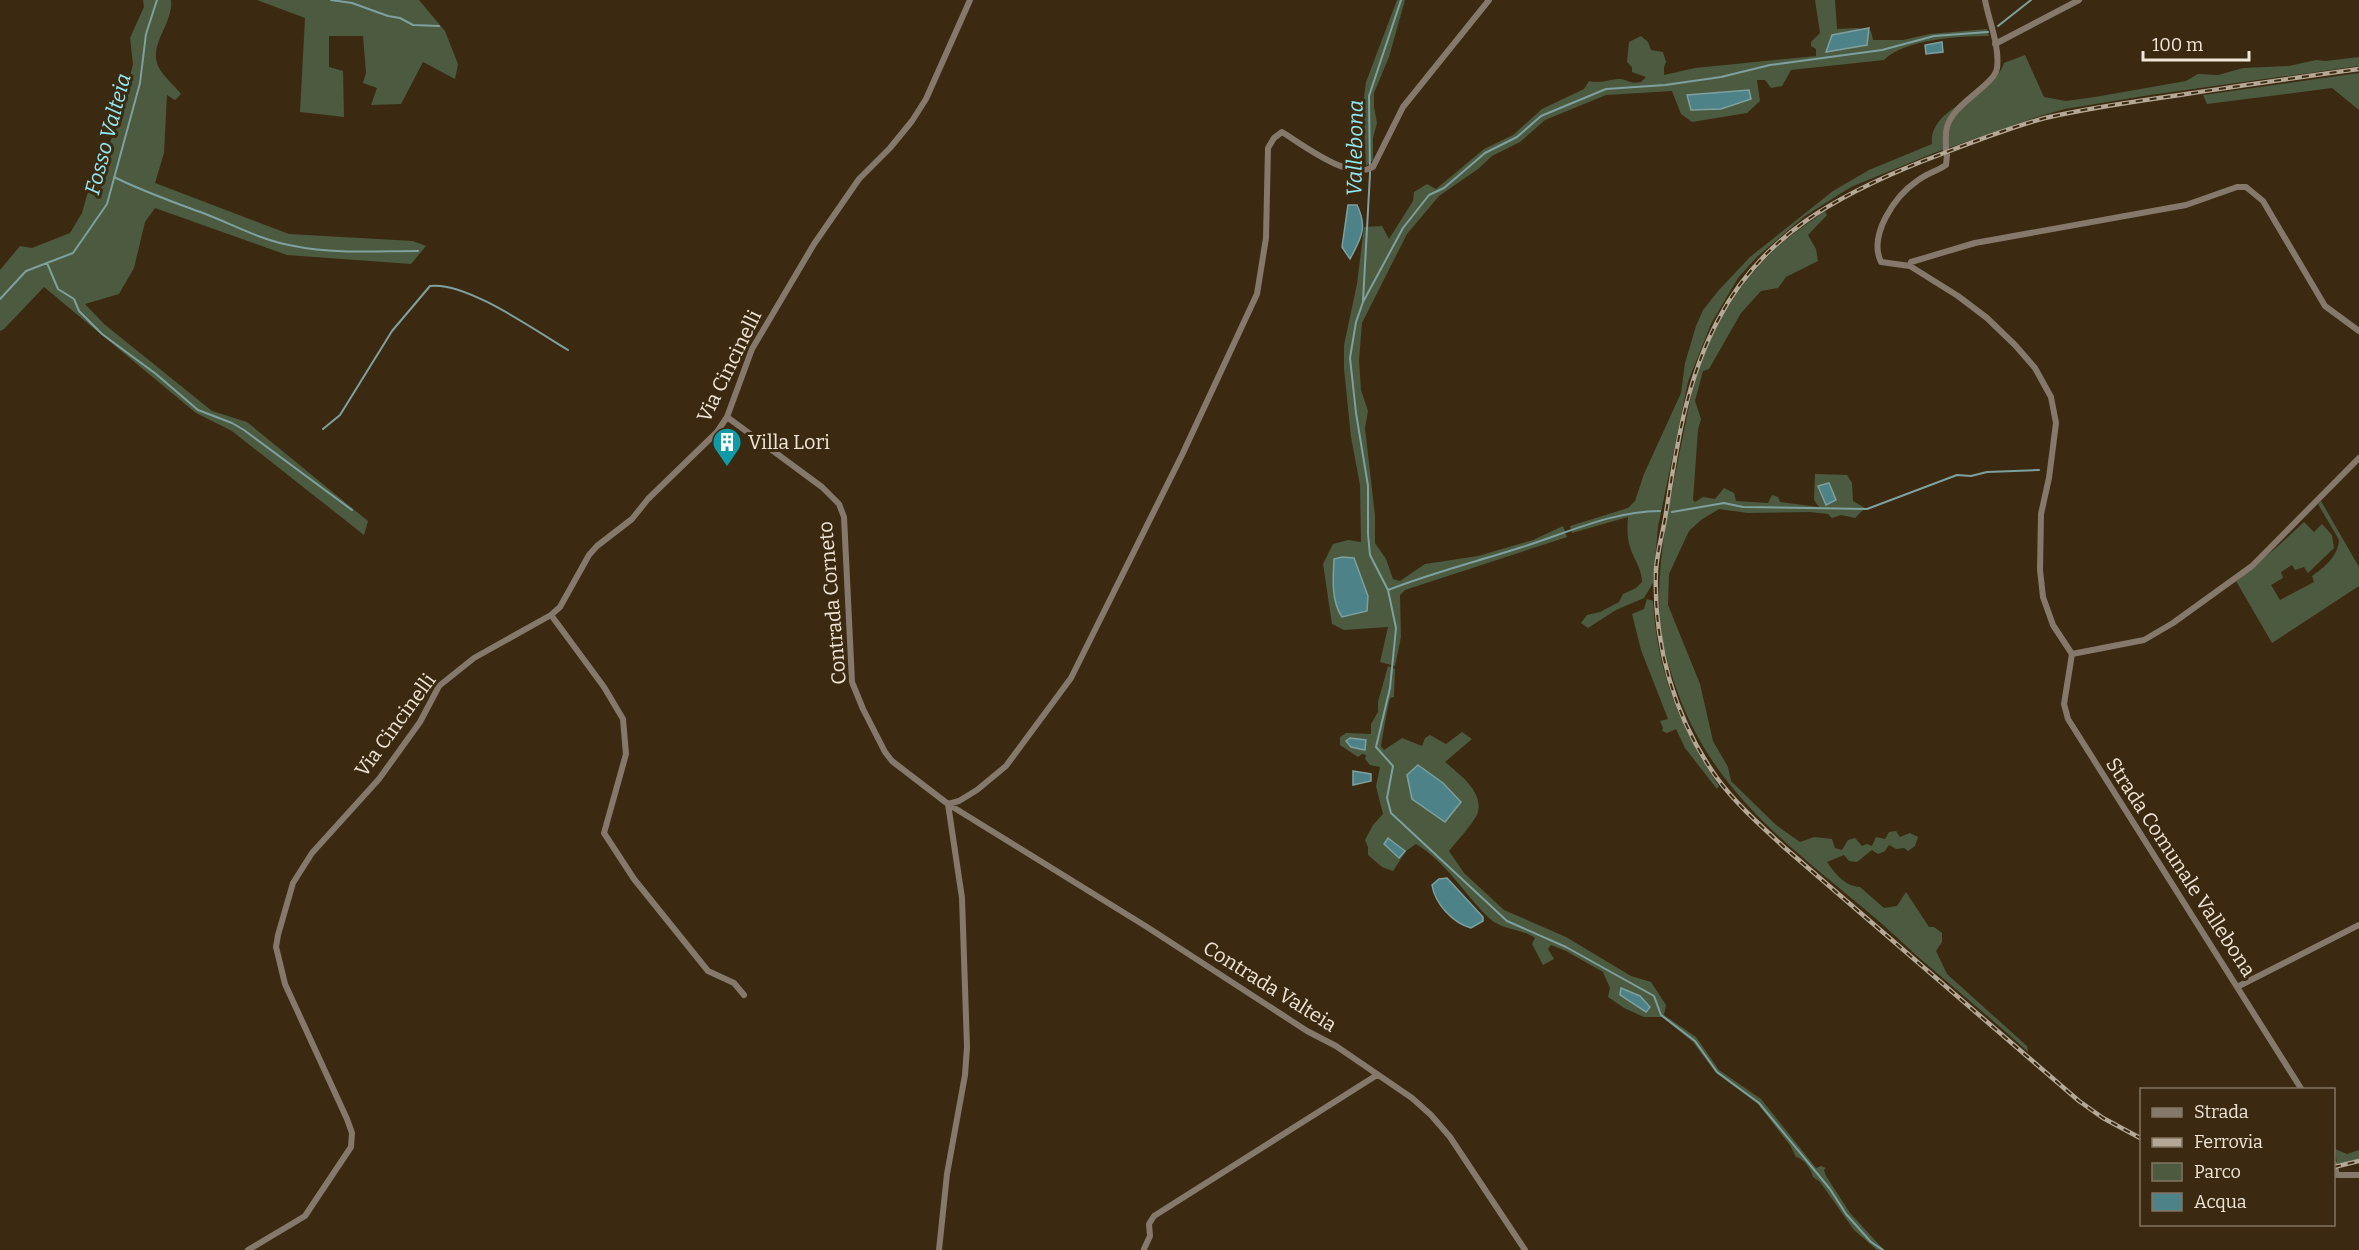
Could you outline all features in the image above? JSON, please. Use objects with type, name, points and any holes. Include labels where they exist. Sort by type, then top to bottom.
[{"type":"street","name":"Via Cincinelli","points":[[248,1250],[305,1216],[351,1147],[352,1133],[285,984],[276,947],[293,883],[312,853],[379,779],[420,722],[439,686],[474,658],[551,615],[560,607],[589,555],[597,546],[632,519],[648,499],[717,432],[727,417],[752,350],[814,244],[859,179],[890,148],[927,99],[970,0]]},
{"type":"street","points":[[939,1250],[947,1174],[965,1076],[967,1047],[962,898],[948,804],[959,801],[977,790],[1006,766],[1071,678],[1177,466],[1257,294],[1266,238],[1268,148],[1274,138],[1282,132],[1339,166],[1356,171],[1369,169],[1403,107],[1489,0]]},
{"type":"street","points":[[1984,0],[1995,44],[1997,59],[1995,76],[1963,102],[1949,122],[1946,135],[1946,165],[1917,181],[1900,195],[1879,235],[1878,256],[1881,262],[1910,266],[1958,296],[2001,330],[2035,368],[2051,397],[2056,423],[2042,514],[2040,570],[2043,597],[2053,625],[2072,654],[2126,645],[2159,633],[2252,566],[2359,458]]},
{"type":"street","points":[[1995,44],[2079,0]]},
{"type":"street","points":[[1910,266],[1911,262],[1975,243],[2186,205],[2237,187],[2246,187],[2263,201],[2325,306],[2359,331]]},
{"type":"street","name":"Contrada Corneto","points":[[727,417],[822,487],[839,504],[845,525],[852,682],[885,752],[892,761],[948,804]]},
{"type":"street","points":[[551,615],[604,687],[623,719],[626,754],[604,833],[634,879],[708,971],[734,983],[744,995]]},
{"type":"street","name":"Strada Comunale Vallebona","points":[[2072,654],[2065,698],[2068,719],[2301,1088]]},
{"type":"street","name":"Contrada Valteia","points":[[948,804],[1156,933],[1307,1031],[1336,1047],[1412,1098],[1450,1137],[1525,1250]]},
{"type":"street","points":[[2237,987],[2359,925]]},
{"type":"street","points":[[1144,1249],[1150,1236],[1149,1224],[1154,1216],[1377,1075]]},
{"type":"street","points":[[2335,1168],[2337,1175],[2359,1174]]},
{"type":"green space","points":[[143,0],[171,0],[169,17],[158,42],[156,59],[161,71],[181,94],[175,100],[167,95],[164,153],[155,183],[289,234],[413,241],[426,246],[411,264],[287,255],[155,208],[145,222],[134,268],[119,294],[85,304],[104,324],[212,411],[247,422],[368,521],[364,535],[232,431],[196,413],[44,287],[0,331],[0,270],[20,246],[32,248],[70,233],[82,213],[87,195],[120,119],[133,64],[130,38],[144,7]]},
{"type":"green space","points":[[257,0],[419,0],[445,31],[458,64],[455,79],[423,62],[401,104],[371,105],[377,88],[363,83],[366,73],[363,36],[329,36],[329,67],[343,71],[344,117],[300,112],[305,18]]},
{"type":"green space","points":[[1397,0],[1405,0],[1389,57],[1374,93],[1377,123],[1373,138],[1373,160],[1366,166],[1363,104],[1366,82]]},
{"type":"green space","points":[[1815,0],[1835,0],[1837,29],[1857,28],[1871,31],[1873,40],[1903,40],[1930,34],[1987,29],[1989,36],[1949,38],[1919,43],[1905,47],[1884,60],[1791,70],[1782,86],[1771,88],[1765,80],[1757,80],[1760,101],[1747,113],[1692,122],[1681,114],[1672,91],[1606,95],[1545,120],[1520,142],[1492,156],[1478,169],[1439,196],[1407,234],[1362,323],[1359,360],[1361,390],[1368,411],[1365,428],[1375,516],[1375,543],[1386,559],[1393,579],[1400,581],[1425,564],[1478,556],[1533,540],[1563,526],[1567,537],[1405,590],[1400,595],[1401,637],[1395,666],[1380,662],[1388,627],[1344,630],[1332,624],[1323,564],[1333,544],[1348,540],[1361,542],[1360,485],[1351,437],[1344,369],[1344,345],[1357,284],[1364,227],[1382,226],[1389,239],[1413,201],[1414,192],[1427,184],[1436,189],[1484,149],[1513,135],[1542,109],[1584,89],[1589,81],[1621,79],[1641,82],[1646,77],[1632,72],[1632,67],[1627,62],[1629,42],[1641,36],[1648,42],[1651,50],[1663,52],[1666,62],[1664,75],[1695,68],[1816,56],[1816,49],[1811,46],[1811,42],[1820,33]]},
{"type":"green space","points":[[2025,55],[2044,97],[2066,101],[2186,81],[2198,74],[2218,75],[2243,68],[2289,66],[2316,60],[2359,57],[2359,66],[2065,109],[1934,153],[1851,187],[1805,216],[1757,257],[1738,278],[1711,324],[1688,382],[1658,527],[1653,583],[1644,598],[1616,610],[1588,628],[1581,623],[1587,615],[1600,612],[1619,602],[1623,594],[1636,588],[1642,582],[1642,578],[1629,542],[1628,517],[1572,533],[1570,526],[1628,508],[1635,501],[1644,474],[1681,393],[1685,363],[1703,310],[1750,257],[1833,191],[1869,170],[1932,144],[1934,131],[1940,120],[1987,85],[2004,63]]},
{"type":"green space","points":[[2359,73],[2359,110],[2332,88],[2207,104],[2203,95]]},
{"type":"green space","points":[[1825,211],[1827,215],[1808,235],[1816,249],[1818,261],[1786,277],[1778,288],[1761,291],[1741,313],[1709,369],[1703,371],[1695,401],[1701,419],[1698,430],[1693,500],[1695,502],[1703,497],[1715,499],[1724,488],[1734,493],[1736,501],[1768,503],[1772,495],[1778,497],[1780,502],[1819,507],[1814,500],[1815,474],[1847,475],[1852,483],[1853,501],[1865,508],[1855,518],[1841,515],[1832,518],[1828,514],[1810,512],[1748,513],[1719,509],[1689,531],[1669,574],[1668,605],[1700,684],[1713,741],[1728,767],[1731,781],[1776,825],[1800,842],[1814,837],[1832,839],[1835,848],[1842,850],[1848,840],[1855,838],[1862,846],[1867,844],[1872,846],[1876,837],[1885,839],[1889,832],[1896,831],[1900,837],[1910,833],[1918,837],[1915,846],[1908,851],[1889,845],[1885,851],[1878,854],[1872,850],[1857,862],[1849,861],[1844,855],[1827,862],[1840,878],[1860,887],[1884,908],[1897,906],[1906,892],[1929,927],[1934,927],[1942,933],[1942,942],[1936,951],[1947,974],[2027,1046],[2028,1052],[1874,917],[1812,866],[1756,814],[1731,786],[1689,721],[1665,651],[1659,609],[1663,542],[1688,409],[1707,346],[1734,298],[1757,268],[1782,243]]},
{"type":"green space","points":[[2321,501],[2359,567],[2359,586],[2272,643],[2236,581],[2304,522],[2314,532],[2322,524],[2332,535],[2334,548],[2308,573],[2304,567],[2295,570],[2292,565],[2281,572],[2283,578],[2271,585],[2280,600],[2314,582],[2312,576],[2333,556],[2339,540],[2318,504]]},
{"type":"green space","points":[[1647,599],[1653,601],[1655,627],[1665,675],[1673,698],[1693,743],[1719,786],[1717,789],[1685,748],[1676,729],[1667,733],[1662,731],[1660,721],[1668,719],[1641,650],[1632,614],[1644,609]]},
{"type":"green space","points":[[1388,666],[1395,669],[1394,697],[1390,698],[1386,716],[1381,746],[1384,750],[1402,738],[1422,746],[1425,738],[1430,735],[1446,744],[1462,732],[1472,739],[1445,762],[1469,784],[1479,804],[1473,821],[1449,851],[1464,873],[1504,910],[1566,937],[1631,976],[1651,982],[1666,1005],[1664,1015],[1696,1037],[1719,1070],[1761,1099],[1816,1168],[1821,1166],[1826,1168],[1824,1170],[1826,1176],[1850,1213],[1884,1250],[1877,1250],[1854,1230],[1820,1182],[1813,1177],[1804,1162],[1796,1157],[1790,1145],[1758,1104],[1716,1073],[1693,1042],[1662,1017],[1644,1017],[1624,1008],[1608,997],[1610,988],[1603,972],[1566,951],[1551,945],[1548,949],[1554,959],[1543,965],[1532,944],[1535,938],[1494,922],[1437,860],[1416,844],[1406,851],[1393,871],[1382,867],[1368,855],[1365,840],[1373,825],[1383,814],[1376,786],[1380,767],[1370,765],[1365,759],[1366,755],[1362,754],[1358,757],[1340,745],[1340,737],[1346,733],[1371,734],[1371,724],[1378,712],[1378,702]]},
{"type":"green space","points":[[2335,1149],[2347,1154],[2359,1150],[2359,1159],[2337,1164]]},
{"type":"water","points":[[1869,28],[1867,45],[1826,52],[1832,35]]},
{"type":"water","points":[[1942,42],[1943,52],[1926,54],[1925,45]]},
{"type":"water","points":[[1749,90],[1751,99],[1721,109],[1691,110],[1687,95]]},
{"type":"water","points":[[1348,205],[1357,205],[1363,227],[1350,259],[1342,247]]},
{"type":"water","points":[[1829,483],[1836,500],[1826,505],[1818,486]]},
{"type":"water","points":[[1354,558],[1368,596],[1367,611],[1342,617],[1334,597],[1333,581],[1334,559]]},
{"type":"water","points":[[1350,738],[1366,740],[1365,750],[1351,747],[1346,741]]},
{"type":"water","points":[[1418,765],[1443,783],[1461,802],[1445,822],[1412,799],[1407,775]]},
{"type":"water","points":[[1353,771],[1371,774],[1371,781],[1353,785]]},
{"type":"water","points":[[1388,838],[1405,851],[1399,858],[1384,844]]},
{"type":"water","points":[[1447,878],[1483,917],[1483,921],[1471,928],[1458,922],[1446,912],[1437,899],[1432,885],[1439,879]]},
{"type":"water","points":[[1621,988],[1640,996],[1650,1007],[1646,1012],[1620,995]]},
{"type":"waterway","name":"Fosso Valteia","points":[[0,299],[26,271],[73,253],[107,204],[140,83],[146,34],[157,0]]},
{"type":"waterway","points":[[331,0],[352,3],[400,18],[413,25],[439,26]]},
{"type":"waterway","name":"Vallebona","points":[[1363,301],[1370,174],[1369,96],[1401,0]]},
{"type":"waterway","points":[[1998,26],[2031,0]]},
{"type":"waterway","points":[[1883,1250],[1871,1242],[1846,1214],[1830,1189],[1759,1103],[1717,1072],[1695,1041],[1661,1015],[1654,996],[1566,947],[1507,921],[1391,813],[1387,798],[1393,766],[1376,747],[1390,688],[1396,628],[1388,590],[1370,555],[1368,486],[1350,358],[1356,322],[1363,302],[1403,228],[1429,195],[1444,188],[1485,153],[1517,137],[1541,116],[1606,89],[1665,85],[1721,77],[1770,65],[1882,50],[1934,36],[1988,32]]},
{"type":"waterway","points":[[114,177],[250,233],[283,244],[340,251],[418,251]]},
{"type":"waterway","points":[[47,263],[58,289],[74,299],[79,311],[102,334],[156,374],[198,410],[244,430],[352,510]]},
{"type":"waterway","points":[[323,429],[340,415],[392,331],[430,286],[462,291],[481,299],[568,350]]},
{"type":"waterway","points":[[1672,512],[1724,503],[1743,507],[1867,509],[1957,475],[1971,476],[1987,472],[2039,470]]},
{"type":"waterway","points":[[1388,590],[1588,524],[1624,515],[1660,511]]},
{"type":"railway","points":[[2140,1138],[2103,1118],[2079,1101],[1785,848],[1724,788],[1702,755],[1678,705],[1669,679],[1658,625],[1656,597],[1658,551],[1683,417],[1697,368],[1707,344],[1736,290],[1780,241],[1805,221],[1861,188],[1999,132],[2045,118],[2116,104],[2359,69]]},
{"type":"railway","points":[[2335,1167],[2359,1161]]},
{"type":"place","name":"Villa Lori","points":[[727,468]]}]
